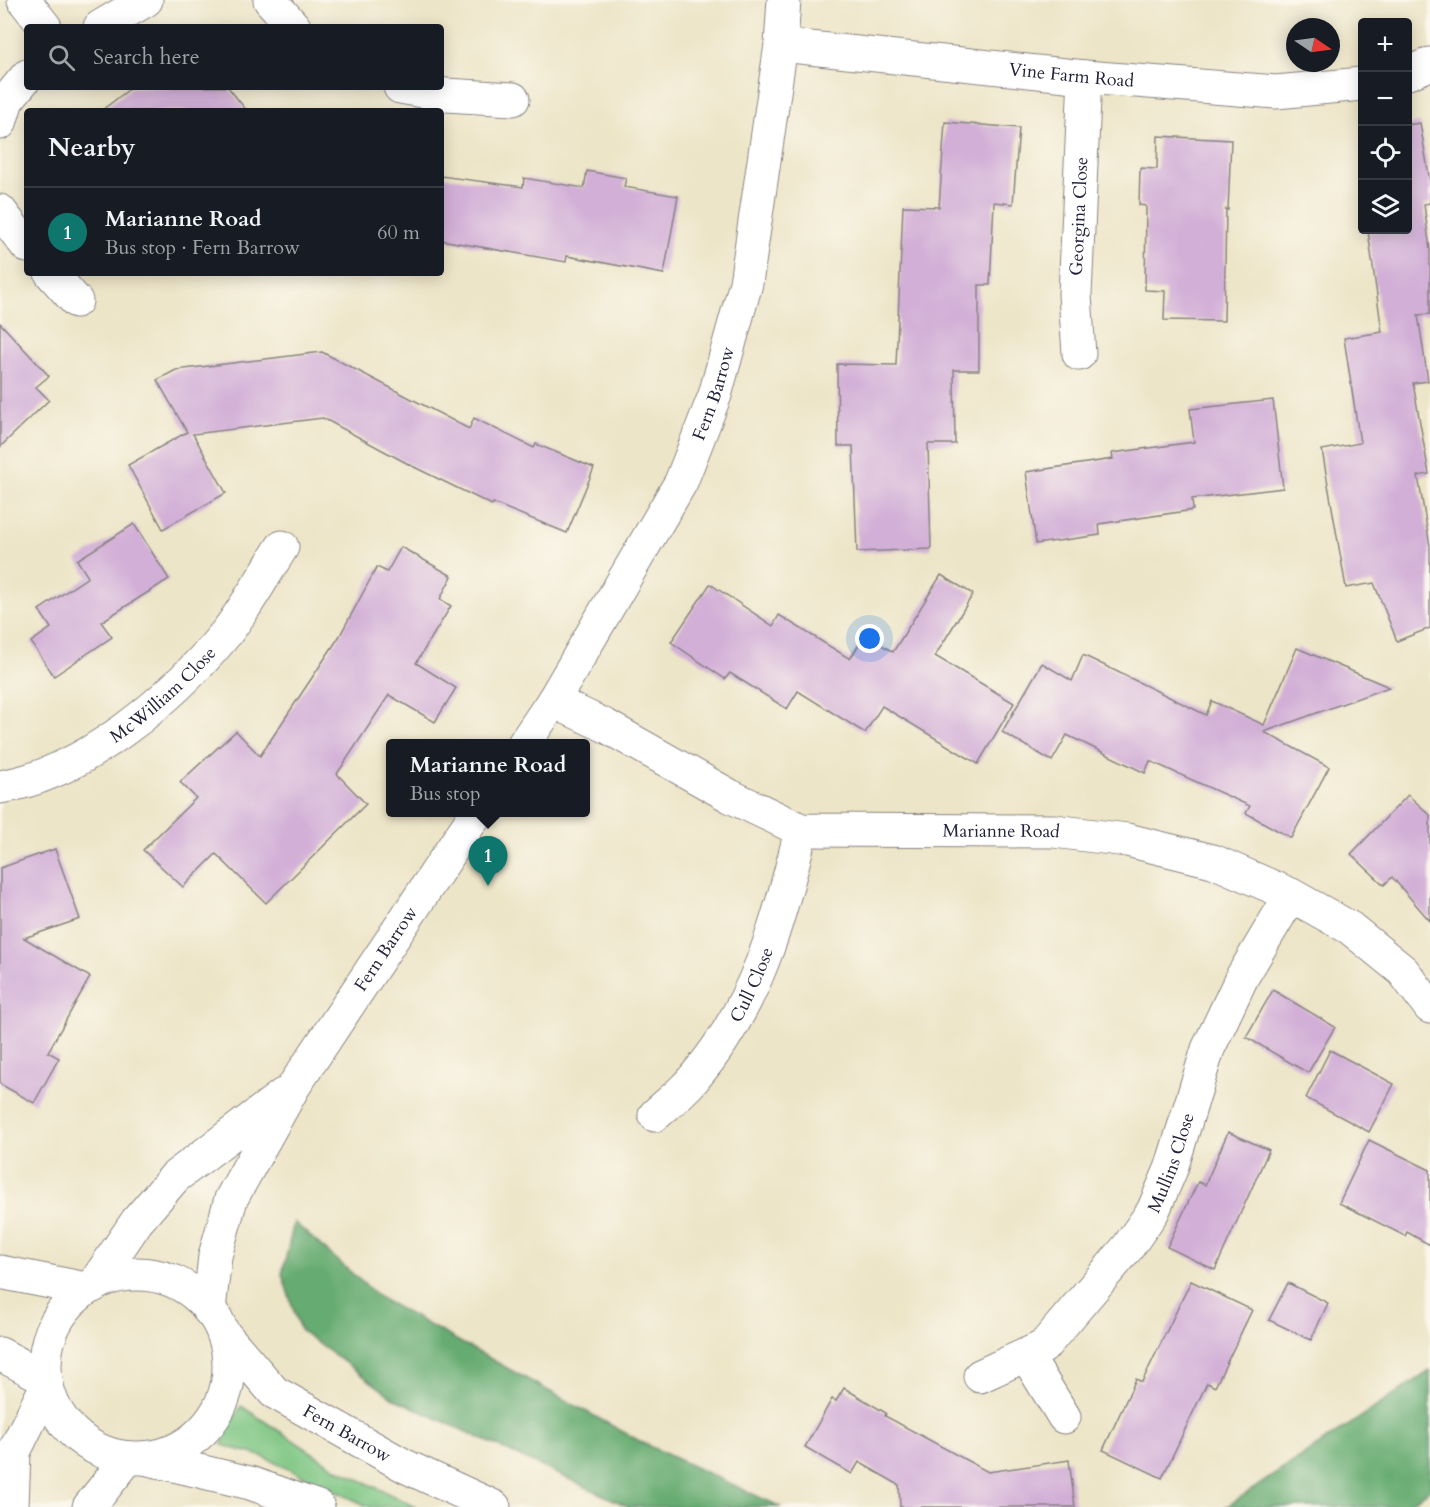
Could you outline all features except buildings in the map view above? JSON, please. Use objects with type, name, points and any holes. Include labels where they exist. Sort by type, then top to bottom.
[{"type":"street","points":[[24,0],[43,24]]},
{"type":"street","points":[[105,24],[146,0]]},
{"type":"street","points":[[270,0],[291,24]]},
{"type":"street","name":"Fern Barrow","points":[[527,739],[553,701],[681,482],[715,395],[746,284],[781,45],[784,0]]},
{"type":"street","name":"Vine Farm Road","points":[[781,45],[1085,77],[1276,92],[1358,84]]},
{"type":"street","points":[[1410,72],[1430,64]]},
{"type":"street","name":"Georgina Close","points":[[1079,354],[1075,295],[1085,77]]},
{"type":"street","points":[[0,123],[7,99],[24,79]]},
{"type":"street","points":[[417,90],[446,95],[513,99]]},
{"type":"street","points":[[0,211],[24,242]]},
{"type":"street","points":[[54,276],[76,301]]},
{"type":"street","name":"McWilliam Close","points":[[0,787],[26,783],[82,757],[115,737],[156,703],[227,632],[282,547]]},
{"type":"street","name":"Marianne Road","points":[[553,701],[606,726],[730,796],[801,830],[1054,831],[1127,840],[1214,861],[1291,895],[1350,928],[1403,971],[1430,1007]]},
{"type":"street","name":"Fern Barrow","points":[[136,1458],[162,1455],[188,1443],[214,1417],[227,1383],[228,1353],[216,1320],[215,1256],[231,1199],[294,1086],[474,817]]},
{"type":"street","name":"Cull Close","points":[[655,1115],[695,1078],[726,1035],[755,984],[781,912],[801,830]]},
{"type":"street","name":"Mullins Close","points":[[980,1376],[1043,1347],[1128,1247],[1153,1211],[1171,1169],[1208,1049],[1242,976],[1291,895]]},
{"type":"street","name":"Fern Barrow","points":[[294,1086],[175,1177],[137,1221],[90,1287],[65,1308],[54,1327],[46,1349],[46,1382],[57,1413],[75,1435],[102,1452],[250,1483],[318,1507]]},
{"type":"street","points":[[0,1272],[90,1287]]},
{"type":"street","name":"Fern Barrow","points":[[90,1287],[128,1274],[160,1277],[187,1288],[274,1392],[405,1466],[494,1507]]},
{"type":"street","points":[[0,1354],[46,1382],[14,1452],[12,1507]]},
{"type":"street","points":[[1026,1354],[1064,1417]]},
{"type":"street","points":[[89,1507],[136,1458]]},
{"type":"green space","points":[[294,1222],[380,1298],[647,1445],[781,1507],[629,1507],[395,1399],[300,1330],[282,1274]]},
{"type":"green space","points":[[1430,1371],[1430,1490],[1402,1507],[1226,1507]]},
{"type":"green space","points":[[241,1406],[334,1467],[416,1507],[369,1507],[261,1456],[222,1445],[225,1433]]},
{"type":"place","name":"Marianne Road","points":[[488,886]]}]
